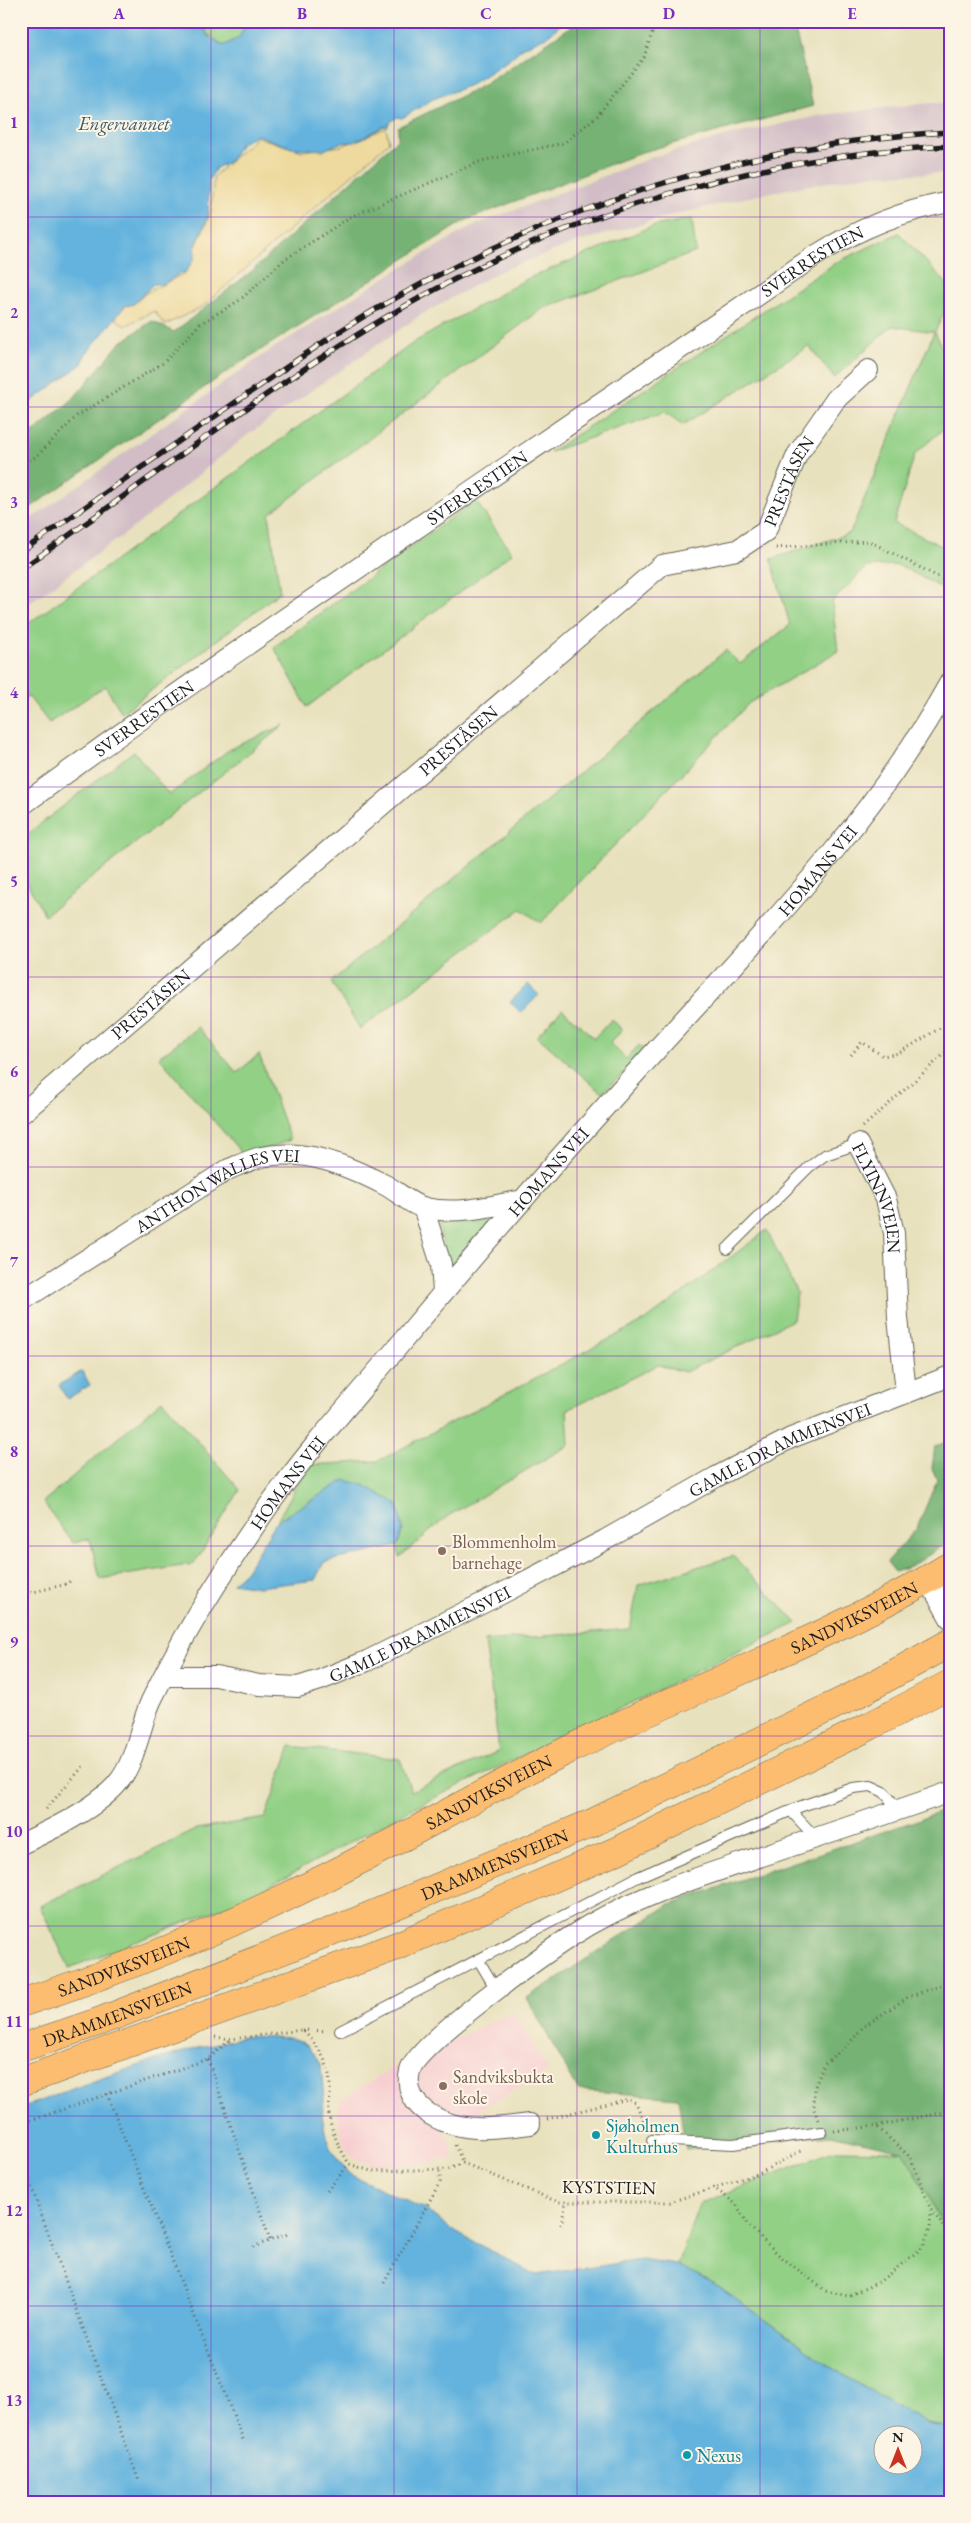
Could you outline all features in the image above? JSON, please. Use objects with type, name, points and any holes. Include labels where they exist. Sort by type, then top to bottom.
[{"type":"main road","name":"SANDVIKSVEIEN","points":[[21,2003],[184,1943],[250,1914],[402,1839],[561,1753],[939,1582]]},
{"type":"main road","name":"DRAMMENSVEIEN","points":[[21,2048],[98,2022],[360,1920],[592,1823],[855,1695],[950,1643]]},
{"type":"main road","name":"DRAMMENSVEIEN","points":[[21,2082],[397,1946],[616,1851],[870,1726],[950,1684]]},
{"type":"street","name":"SVERRESTIEN","points":[[21,806],[99,748],[240,650],[844,237],[883,220],[950,202]]},
{"type":"street","name":"PRESTÅSEN","points":[[21,1114],[662,565],[737,550],[766,532],[796,455],[836,399],[868,370]]},
{"type":"street","name":"HOMANS VEI","points":[[166,1676],[186,1636],[271,1503],[311,1449],[523,1200],[658,1048],[778,919],[835,850],[904,759],[950,682]]},
{"type":"street","name":"FLYINNVEIEN","points":[[858,1144],[886,1199],[894,1233],[898,1318],[906,1392]]},
{"type":"street","name":"ANTHON WALLES VEI","points":[[21,1301],[229,1169],[261,1158],[298,1154],[326,1160],[354,1169],[423,1208],[475,1208],[523,1200]]},
{"type":"street","points":[[423,1208],[440,1264],[443,1292]]},
{"type":"street","name":"GAMLE DRAMMENSVEI","points":[[166,1676],[216,1676],[259,1685],[298,1687],[320,1680],[367,1661],[503,1593],[605,1540],[716,1477],[791,1438],[950,1376]]},
{"type":"street","points":[[939,1582],[950,1618]]},
{"type":"street","points":[[21,1844],[94,1803],[115,1787],[125,1773],[145,1716],[166,1676]]},
{"type":"street","points":[[530,2124],[476,2128],[449,2124],[418,2106],[409,2090],[410,2069],[420,2055],[440,2034],[569,1937],[615,1910],[677,1885],[950,1792]]},
{"type":"lane","name":"FLYINNVEIEN","points":[[726,1249],[809,1167],[825,1155],[858,1144]]},
{"type":"lane","points":[[340,2031],[638,1878],[791,1811],[853,1788],[871,1786],[884,1792],[899,1810]]},
{"type":"lane","points":[[791,1811],[816,1838]]},
{"type":"lane","points":[[478,1959],[497,1991]]},
{"type":"lane","points":[[652,2140],[733,2144],[822,2132]]},
{"type":"path","points":[[21,466],[37,456],[77,416],[163,363],[200,324],[240,300],[284,260],[350,217],[481,161],[564,143],[597,116],[644,57],[656,21]]},
{"type":"path","points":[[771,548],[870,541],[950,583]]},
{"type":"path","points":[[851,1055],[862,1042],[883,1056],[899,1053],[940,1028]]},
{"type":"path","points":[[858,1144],[856,1132],[950,1049]]},
{"type":"path","points":[[21,1595],[67,1584],[71,1580]]},
{"type":"path","points":[[39,1816],[84,1764]]},
{"type":"path","points":[[950,1982],[908,1997],[863,2027],[848,2045],[824,2064],[814,2089],[814,2109],[822,2132],[876,2126],[950,2111]]},
{"type":"path","points":[[212,2037],[231,2039],[302,2030],[340,2031]]},
{"type":"path","points":[[302,2030],[313,2041],[328,2064],[330,2086],[329,2114],[336,2141],[349,2164],[327,2191]]},
{"type":"path","points":[[21,2124],[208,2059],[231,2039]]},
{"type":"path","points":[[208,2059],[270,2240]]},
{"type":"path","points":[[107,2094],[244,2442]]},
{"type":"path","points":[[530,2124],[628,2099],[636,2103],[652,2140]]},
{"type":"path","points":[[876,2126],[911,2158],[932,2210],[950,2234]]},
{"type":"path","name":"KYSTSTIEN","points":[[349,2164],[371,2171],[450,2169],[463,2163],[558,2202],[670,2202],[760,2173],[810,2146],[822,2132]]},
{"type":"path","points":[[21,2158],[139,2481]]},
{"type":"path","points":[[384,2283],[440,2182],[440,2169]]},
{"type":"path","points":[[712,2187],[736,2204],[749,2226],[780,2256],[826,2291],[848,2296],[879,2282],[923,2247],[930,2228],[932,2210]]},
{"type":"path","points":[[561,2225],[566,2202]]},
{"type":"path","points":[[253,2247],[288,2234]]},
{"type":"path","points":[[21,2491],[25,2502]]},
{"type":"shaded area","points":[[929,103],[950,103],[950,173],[868,175],[771,192],[669,216],[578,242],[500,271],[419,316],[246,436],[137,525],[21,609],[21,526],[269,351],[395,271],[472,226],[656,156],[732,135],[822,115]]},
{"type":"shaded area","name":"Sandviksbukta skole","points":[[513,2012],[549,2071],[443,2130],[449,2138],[453,2156],[449,2160],[401,2165],[370,2164],[352,2157],[343,2144],[337,2118],[340,2100],[402,2063]]},
{"type":"green space","points":[[202,21],[247,21],[239,38],[223,46],[212,36],[207,35]]},
{"type":"green space","points":[[579,21],[793,21],[813,106],[642,152],[464,221],[237,365],[21,514],[21,442],[72,400],[120,343],[152,321],[174,332],[252,271],[398,139],[398,127],[484,85]]},
{"type":"green space","points":[[692,219],[696,252],[542,309],[269,514],[280,592],[122,713],[105,686],[49,723],[28,696],[21,700],[21,629],[416,341],[527,279],[653,226]]},
{"type":"green space","points":[[899,233],[950,287],[950,300],[935,332],[950,366],[950,423],[915,454],[894,523],[950,550],[950,592],[898,565],[866,567],[832,602],[838,651],[749,703],[541,923],[521,909],[360,1029],[331,982],[726,650],[740,664],[790,625],[771,559],[850,533],[934,332],[892,326],[834,378],[809,346],[683,425],[665,412],[550,452],[837,262]]},
{"type":"green space","points":[[475,500],[512,553],[307,707],[274,647]]},
{"type":"green space","points":[[284,725],[45,915],[21,873],[21,839],[134,751],[169,795],[230,749]]},
{"type":"green space","points":[[562,1009],[594,1038],[612,1019],[622,1030],[610,1043],[626,1059],[639,1045],[647,1052],[602,1093],[537,1036]]},
{"type":"green space","points":[[198,1027],[237,1073],[259,1054],[290,1140],[245,1157],[159,1057]]},
{"type":"green space","points":[[507,1214],[449,1276],[438,1219]]},
{"type":"green space","points":[[767,1230],[797,1293],[793,1320],[685,1372],[658,1365],[567,1410],[569,1445],[448,1516],[400,1557],[397,1546],[403,1529],[397,1504],[363,1485],[345,1480],[277,1521],[308,1465],[378,1461],[649,1318]]},
{"type":"green space","points":[[162,1400],[240,1490],[194,1564],[100,1579],[90,1539],[73,1543],[43,1502]]},
{"type":"green space","points":[[950,1441],[950,1541],[912,1566],[895,1572],[887,1562],[917,1528],[937,1480],[932,1468],[935,1446]]},
{"type":"green space","points":[[733,1556],[797,1623],[411,1809],[245,1899],[69,1968],[40,1906],[197,1829],[265,1818],[291,1746],[400,1759],[411,1791],[499,1751],[485,1641],[630,1629],[638,1585]]},
{"type":"green space","points":[[950,1809],[950,2241],[928,2194],[902,2151],[831,2135],[686,2149],[678,2098],[578,2090],[527,1998],[670,1904]]},
{"type":"green space","points":[[835,2150],[902,2151],[928,2194],[950,2241],[950,2428],[927,2424],[832,2368],[720,2287],[678,2265],[699,2204]]},
{"type":"sand","points":[[386,128],[389,142],[202,307],[165,325],[154,311],[125,326],[115,318],[125,306],[134,304],[146,293],[185,273],[211,211],[214,176],[257,137],[302,151],[342,146]]},
{"type":"water","name":"Engervannet","points":[[21,21],[202,21],[207,35],[223,46],[239,38],[247,21],[565,21],[546,37],[523,47],[510,59],[470,85],[433,99],[402,118],[397,117],[388,124],[388,127],[384,126],[354,142],[340,143],[324,150],[292,148],[257,135],[241,143],[230,161],[216,168],[209,180],[208,218],[195,247],[195,258],[185,273],[182,272],[164,284],[153,284],[134,304],[125,306],[85,355],[82,364],[21,409]]},
{"type":"water","points":[[528,984],[539,995],[521,1013],[510,1002]]},
{"type":"water","points":[[82,1371],[90,1385],[67,1399],[59,1385]]},
{"type":"water","points":[[345,1480],[364,1485],[397,1504],[403,1529],[397,1546],[324,1562],[315,1580],[258,1587],[232,1583],[245,1572],[277,1521]]},
{"type":"water","points":[[250,2036],[291,2038],[299,2041],[308,2047],[321,2065],[324,2100],[322,2115],[325,2133],[330,2148],[349,2174],[424,2209],[457,2233],[536,2275],[641,2260],[678,2265],[720,2287],[832,2368],[927,2424],[950,2428],[950,2502],[21,2502],[21,2108],[134,2067],[191,2050]]},
{"type":"railway","points":[[21,552],[342,330],[440,274],[509,241],[579,212],[651,187],[724,166],[799,150],[874,139],[950,132]]},
{"type":"railway","points":[[21,569],[255,402],[351,339],[400,309],[463,275],[529,244],[596,218],[665,195],[735,176],[806,162],[878,152],[950,146]]},
{"type":"place","name":"Blommenholm barnehage","points":[[442,1551]]},
{"type":"place","name":"Sandviksbukta skole","points":[[443,2086]]},
{"type":"place","name":"Sjøholmen Kulturhus","points":[[596,2135]]},
{"type":"place","name":"Nexus","points":[[687,2455]]}]
